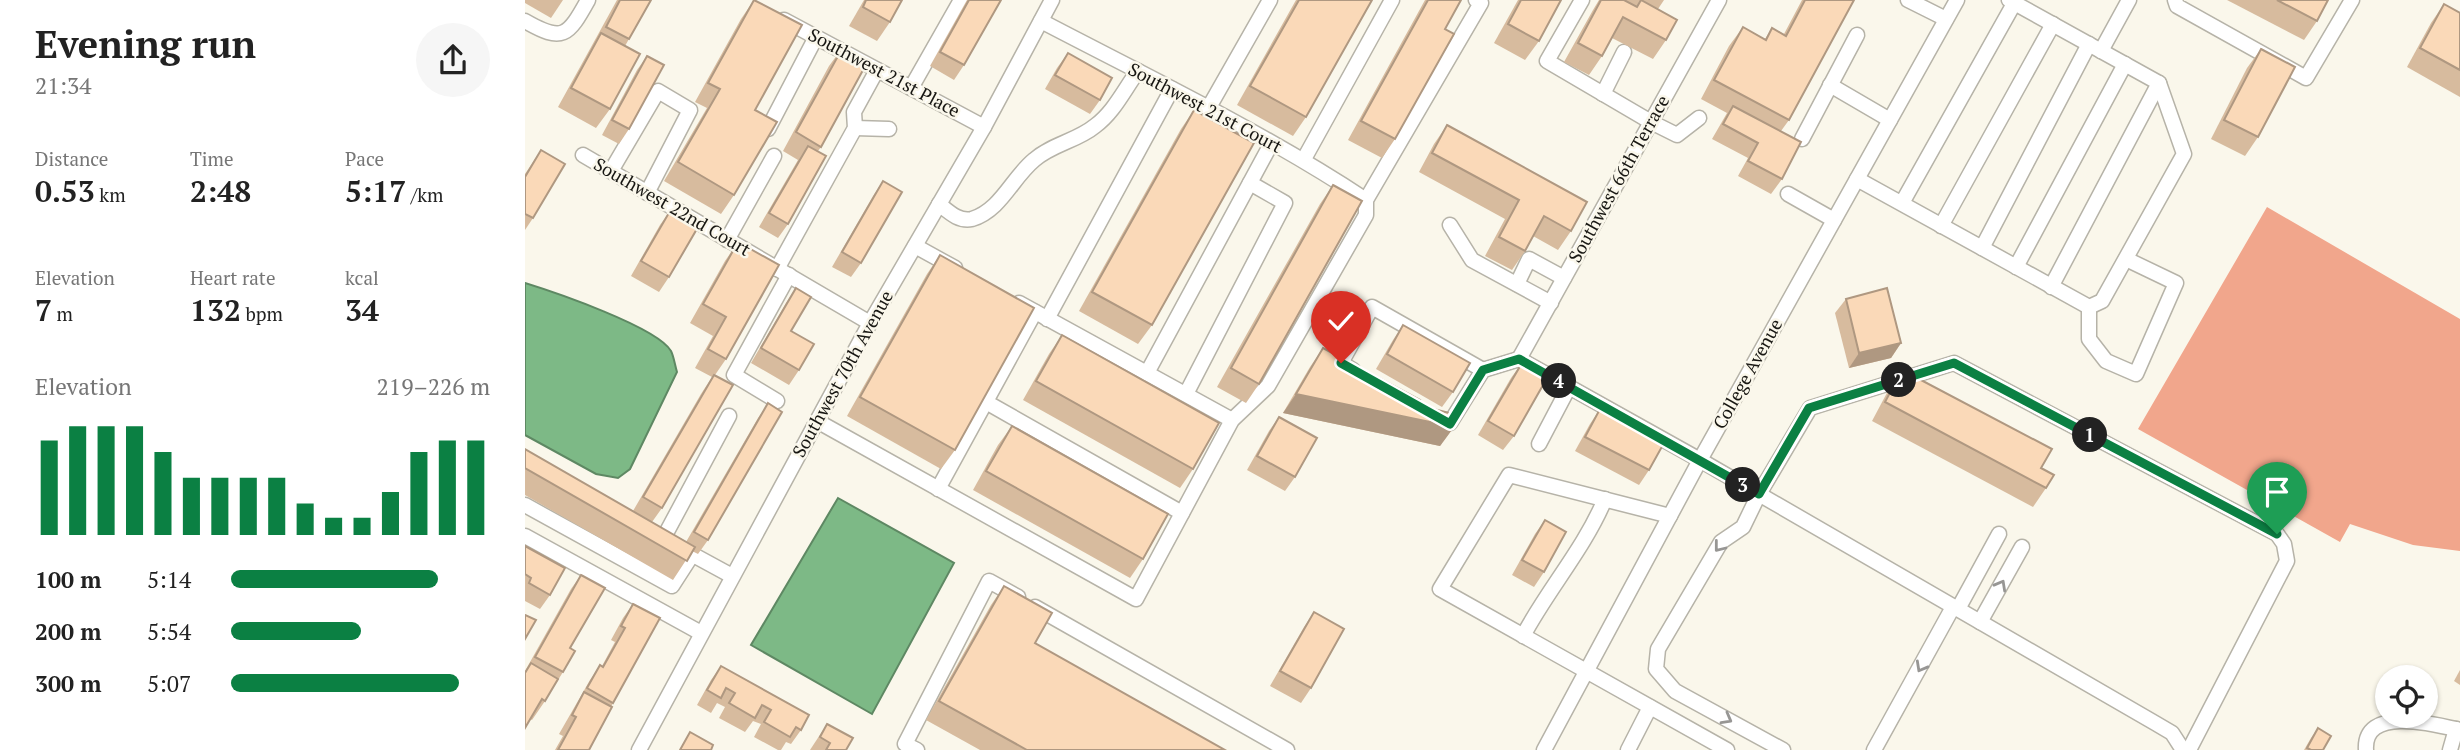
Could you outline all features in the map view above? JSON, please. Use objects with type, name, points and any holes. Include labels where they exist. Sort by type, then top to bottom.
[{"type":"street","points":[[525,22],[548,34],[564,33],[575,23],[588,0]]},
{"type":"street","points":[[911,88],[961,0]]},
{"type":"street","points":[[1208,109],[1271,0]]},
{"type":"street","points":[[1304,159],[1392,0]]},
{"type":"street","points":[[817,421],[1136,599],[1232,420],[1268,386],[1366,215],[1366,200],[1481,3],[1476,0]]},
{"type":"street","points":[[1581,0],[1547,61],[1678,135],[1699,118]]},
{"type":"street","points":[[1908,0],[1946,19]]},
{"type":"street","name":"College Avenue","points":[[1544,750],[1700,460],[1957,0]]},
{"type":"street","points":[[1982,248],[2095,48],[2129,0]]},
{"type":"street","points":[[2175,0],[2178,6],[2307,78],[2352,0]]},
{"type":"street","name":"Southwest 70th Avenue","points":[[639,750],[870,323],[984,127],[1041,21],[1048,1]]},
{"type":"street","name":"Southwest 66th Terrace","points":[[1519,359],[1715,1]]},
{"type":"street","points":[[1902,203],[2013,1],[2159,83],[2184,154],[2102,301],[2089,307]]},
{"type":"street","name":"Southwest 21st Place","points":[[771,13],[984,127]]},
{"type":"street","name":"Southwest 21st Court","points":[[1041,21],[1304,159],[1366,200]]},
{"type":"street","points":[[1941,226],[2053,24]]},
{"type":"street","points":[[1802,139],[1857,35]]},
{"type":"street","points":[[768,129],[816,37]]},
{"type":"street","points":[[1603,94],[1624,52]]},
{"type":"street","points":[[2016,267],[2125,64]]},
{"type":"street","points":[[777,401],[734,375],[855,128],[853,112],[877,70]]},
{"type":"street","points":[[939,204],[961,219],[971,219],[991,209],[1033,160],[1094,127],[1115,107],[1138,71]]},
{"type":"street","points":[[2051,286],[2159,83]]},
{"type":"street","points":[[1830,85],[1890,120]]},
{"type":"street","points":[[938,489],[986,401],[1041,315],[1172,89]]},
{"type":"street","points":[[611,171],[657,91],[690,110],[647,192]]},
{"type":"street","points":[[855,128],[889,129]]},
{"type":"street","points":[[1147,373],[1271,144]]},
{"type":"street","name":"Southwest 22nd Court","points":[[583,155],[870,323]]},
{"type":"street","points":[[727,240],[774,156]]},
{"type":"street","points":[[1857,179],[2089,307]]},
{"type":"street","points":[[1185,394],[1285,203],[1249,183]]},
{"type":"street","points":[[1788,194],[1834,220]]},
{"type":"street","points":[[1450,225],[1472,260],[1551,303]]},
{"type":"street","points":[[915,246],[963,272]]},
{"type":"street","points":[[2089,307],[2089,339],[2106,360],[2136,374],[2176,283],[2126,258]]},
{"type":"street","points":[[1517,284],[1529,259],[1564,278]]},
{"type":"street","points":[[1011,299],[1232,420]]},
{"type":"street","points":[[1365,376],[1341,363],[1372,307],[1483,370]]},
{"type":"street","points":[[1426,410],[1450,424],[1483,370],[1519,359],[1700,460],[2172,733],[2183,750]]},
{"type":"street","points":[[1783,750],[1675,691],[1656,669],[1658,649],[1721,542],[1743,527],[1809,408],[1954,363],[2277,534],[2284,544],[2287,561],[2189,750]]},
{"type":"street","points":[[1539,444],[1569,387]]},
{"type":"street","points":[[986,401],[1182,513]]},
{"type":"street","points":[[729,416],[657,536],[732,576]]},
{"type":"street","points":[[1670,516],[1509,475],[1440,589],[1727,750]]},
{"type":"street","points":[[1523,636],[1541,603],[1564,574],[1594,526],[1605,499]]},
{"type":"street","points":[[525,505],[672,586],[692,555]]},
{"type":"street","points":[[1874,750],[1999,534]]},
{"type":"street","points":[[525,536],[701,633]]},
{"type":"street","points":[[1980,622],[2022,547]]},
{"type":"street","points":[[917,750],[905,744],[989,581],[1287,750]]},
{"type":"street","points":[[1628,750],[1650,707]]},
{"type":"street","points":[[2366,750],[2369,733],[2380,724],[2404,721],[2458,729],[2450,750]]},
{"type":"shaded area","points":[[2267,207],[2460,319],[2460,551],[2413,545],[2350,524],[2340,542],[2138,429]]},
{"type":"shaded area","points":[[525,283],[626,321],[662,342],[671,351],[677,372],[630,469],[618,478],[596,474],[525,435]]},
{"type":"shaded area","points":[[838,498],[954,563],[872,714],[751,645]]},
{"type":"building","points":[[620,0],[651,0],[629,39],[606,27]]},
{"type":"building","points":[[754,0],[802,25],[755,110],[777,122],[734,195],[678,162],[720,89],[708,83]]},
{"type":"building","points":[[866,0],[902,0],[890,22],[863,7]]},
{"type":"building","points":[[969,0],[1001,0],[964,65],[940,52]]},
{"type":"building","points":[[1299,0],[1372,0],[1306,117],[1250,86]]},
{"type":"building","points":[[1428,0],[1461,0],[1445,29],[1454,34],[1395,139],[1361,121]]},
{"type":"building","points":[[1521,0],[1561,0],[1539,41],[1508,24]]},
{"type":"building","points":[[1601,0],[1624,0],[1637,7],[1641,0],[1677,20],[1666,40],[1623,17],[1602,56],[1578,43]]},
{"type":"building","points":[[1805,0],[1854,0],[1789,120],[1714,80],[1743,27],[1766,40],[1772,28],[1786,36]]},
{"type":"building","points":[[2277,0],[2328,0],[2317,21]]},
{"type":"building","points":[[2444,4],[2460,13],[2460,70],[2420,48]]},
{"type":"building","points":[[601,33],[640,54],[610,109],[571,88]]},
{"type":"building","points":[[843,47],[868,61],[821,147],[796,132]]},
{"type":"building","points":[[2261,49],[2295,67],[2258,137],[2224,120]]},
{"type":"building","points":[[1068,53],[1112,78],[1100,100],[1055,75]]},
{"type":"building","points":[[647,56],[664,65],[629,129],[612,120]]},
{"type":"building","points":[[1733,106],[1801,142],[1782,179],[1748,161],[1758,143],[1723,124]]},
{"type":"building","points":[[1194,110],[1254,143],[1152,325],[1092,292]]},
{"type":"building","points":[[1447,125],[1587,202],[1571,231],[1544,216],[1525,251],[1499,237],[1519,200],[1432,153]]},
{"type":"building","points":[[808,146],[826,156],[788,224],[769,213]]},
{"type":"building","points":[[541,150],[565,164],[533,218],[525,214],[525,177]]},
{"type":"building","points":[[883,181],[902,192],[861,263],[842,252]]},
{"type":"building","points":[[1333,185],[1362,201],[1259,384],[1231,368]]},
{"type":"building","points":[[670,211],[698,227],[669,277],[641,261]]},
{"type":"building","points":[[738,242],[779,265],[726,359],[708,349],[726,317],[703,304]]},
{"type":"building","points":[[940,255],[1034,308],[955,450],[860,397]]},
{"type":"building","points":[[796,288],[811,297],[791,331],[814,344],[799,370],[761,348]]},
{"type":"building","points":[[1887,288],[1901,343],[1859,353],[1846,299]]},
{"type":"building","points":[[1403,325],[1470,363],[1453,392],[1387,354]]},
{"type":"building","points":[[1062,335],[1219,423],[1193,469],[1036,381]]},
{"type":"building","points":[[1323,348],[1420,400],[1418,405],[1457,415],[1454,427],[1296,394]]},
{"type":"building","points":[[1522,363],[1547,378],[1514,436],[1488,421]]},
{"type":"building","points":[[1902,370],[2052,449],[2041,468],[2054,475],[2046,488],[1885,402]]},
{"type":"building","points":[[714,375],[733,385],[662,508],[643,497]]},
{"type":"building","points":[[768,403],[782,412],[708,540],[694,532]]},
{"type":"building","points":[[1600,409],[1664,443],[1649,470],[1585,437]]},
{"type":"building","points":[[1279,417],[1317,438],[1295,477],[1257,456]]},
{"type":"building","points":[[1012,426],[1168,514],[1143,559],[986,471]]},
{"type":"building","points":[[525,449],[695,547],[687,561],[525,468]]},
{"type":"building","points":[[1545,520],[1566,532],[1544,572],[1522,560]]},
{"type":"building","points":[[525,546],[565,568],[550,595],[529,583],[531,578],[525,574]]},
{"type":"building","points":[[581,575],[605,588],[570,648],[575,651],[563,672],[535,657]]},
{"type":"building","points":[[1004,586],[1052,613],[1035,643],[1225,750],[1027,750],[939,701]]},
{"type":"building","points":[[633,604],[660,618],[613,703],[587,688],[600,665],[603,667],[625,628],[621,626]]},
{"type":"building","points":[[1314,612],[1344,629],[1311,688],[1280,671]]},
{"type":"building","points":[[525,615],[536,620],[525,639]]},
{"type":"building","points":[[531,663],[558,679],[525,728],[525,673]]},
{"type":"building","points":[[721,666],[809,715],[801,730],[796,727],[790,737],[764,722],[771,710],[762,705],[755,718],[729,703],[735,693],[726,688],[721,698],[707,690]]},
{"type":"building","points":[[584,692],[612,707],[589,750],[558,750],[576,717],[572,715]]},
{"type":"building","points":[[827,724],[853,738],[846,750],[826,750],[830,743],[820,737]]},
{"type":"building","points":[[2318,728],[2331,736],[2323,750],[2311,750],[2307,748]]},
{"type":"building","points":[[690,732],[713,745],[711,750],[680,750]]},
{"type":"route","points":[[1341,363],[1450,424],[1483,370],[1519,359],[1759,494],[1809,408],[1954,363],[2277,534]]}]
